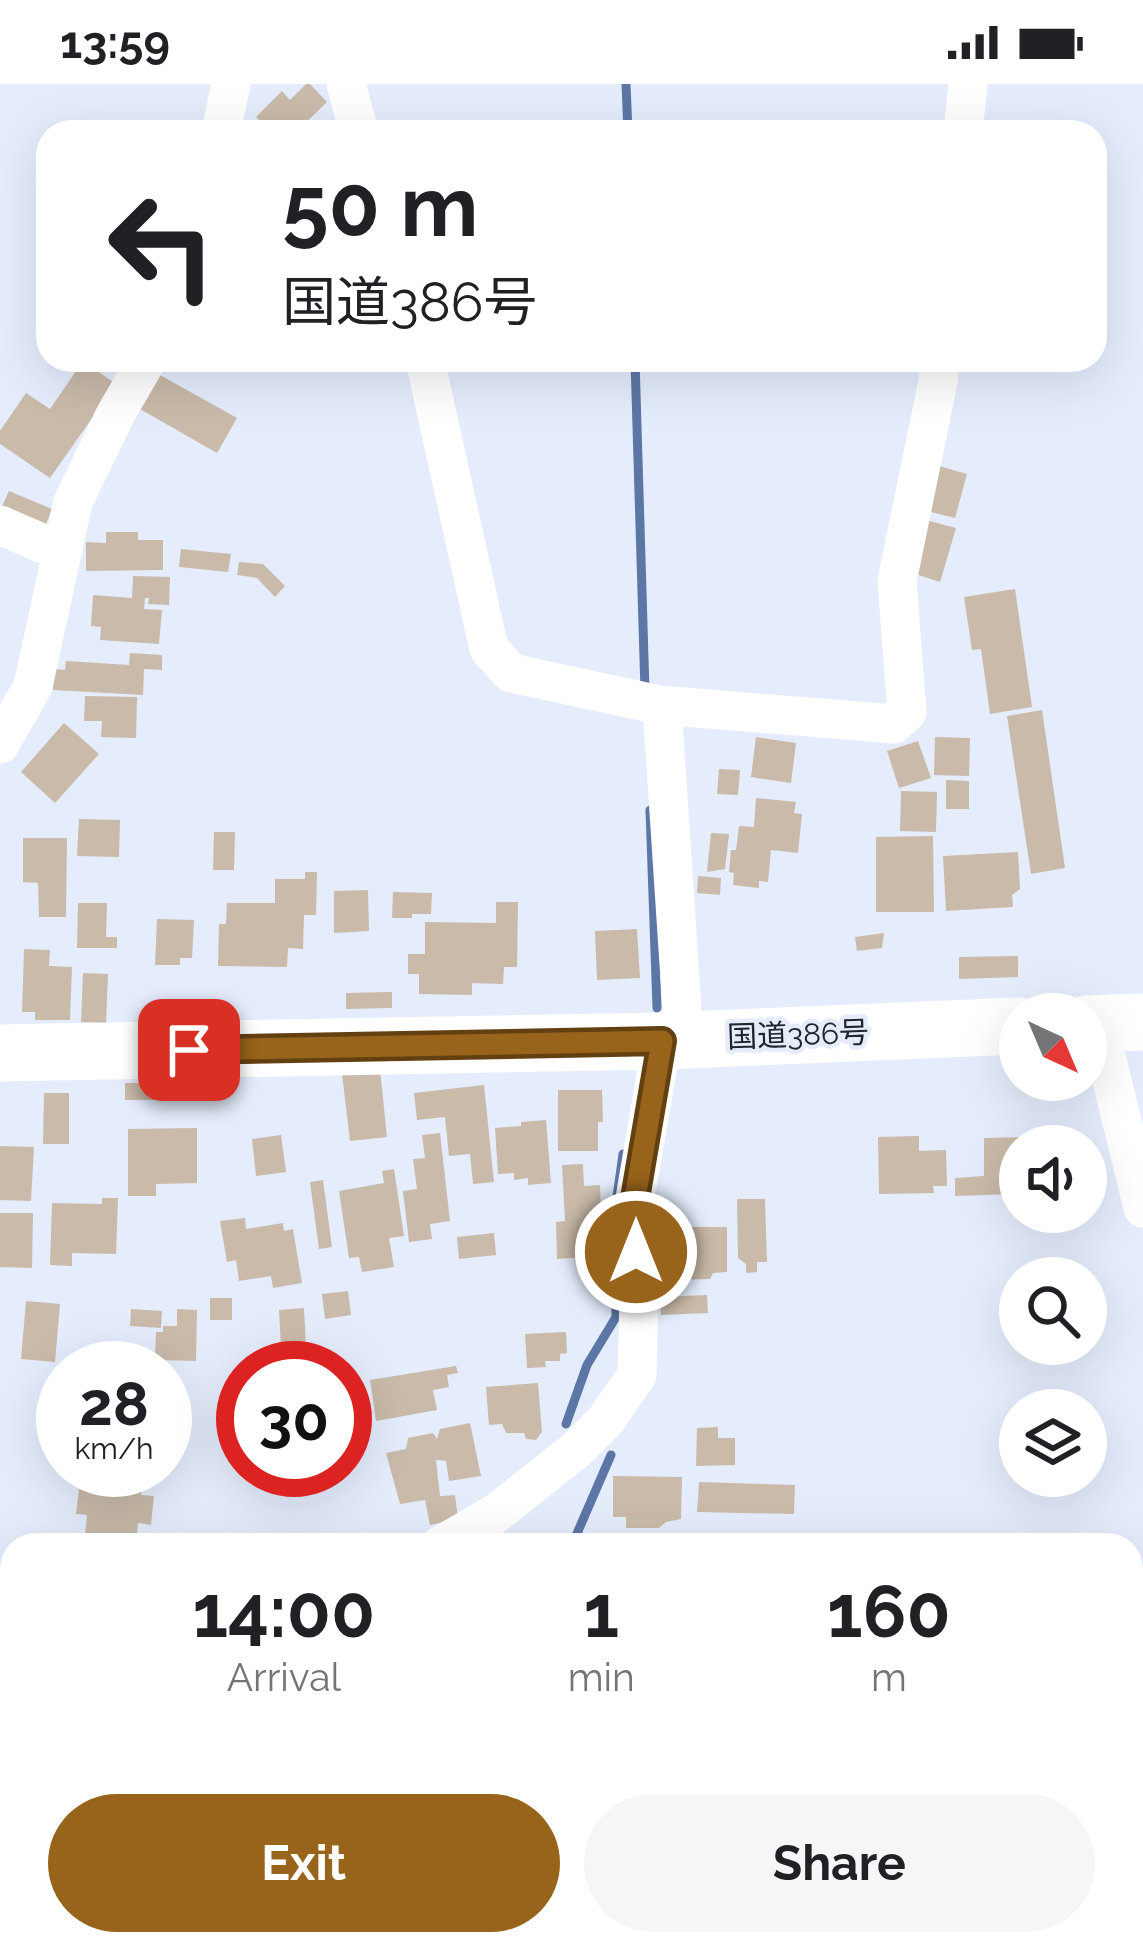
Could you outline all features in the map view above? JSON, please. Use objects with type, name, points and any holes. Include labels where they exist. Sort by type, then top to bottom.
[{"type":"highway","name":"国道386号","points":[[0,1053],[673,1041],[999,1028]]},
{"type":"street","points":[[223,120],[231,84]]},
{"type":"street","points":[[346,84],[356,120]]},
{"type":"street","points":[[964,120],[968,84]]},
{"type":"street","points":[[0,744],[33,686],[74,502],[140,372]]},
{"type":"street","points":[[428,372],[489,649],[511,673],[649,703],[894,724],[908,712],[897,581],[939,372]]},
{"type":"street","points":[[0,525],[62,552]]},
{"type":"street","points":[[462,1533],[495,1514],[576,1450],[605,1421],[637,1375],[639,1295],[633,1210],[673,1041],[649,703]]},
{"type":"street","points":[[1109,1023],[1143,1208]]},
{"type":"building","points":[[310,84],[327,102],[308,120],[256,117],[282,91],[290,100]]},
{"type":"building","points":[[75,372],[99,372],[116,384],[50,478],[0,444],[0,431],[26,393],[50,409]]},
{"type":"building","points":[[160,375],[237,418],[217,453],[140,409]]},
{"type":"building","points":[[939,466],[967,474],[955,518],[927,511]]},
{"type":"building","points":[[9,491],[52,509],[44,529],[0,511]]},
{"type":"building","points":[[926,520],[956,528],[940,582],[909,572]]},
{"type":"building","points":[[106,532],[138,532],[138,540],[163,540],[163,570],[86,571],[86,542],[106,543]]},
{"type":"building","points":[[181,549],[231,554],[228,572],[179,567]]},
{"type":"building","points":[[239,562],[263,564],[285,586],[275,597],[257,578],[237,575]]},
{"type":"building","points":[[133,576],[170,577],[169,605],[148,604],[145,598],[144,609],[162,610],[159,644],[100,640],[101,627],[91,626],[93,595],[132,598]]},
{"type":"building","points":[[1015,589],[1032,707],[990,714],[981,649],[972,650],[964,597]]},
{"type":"building","points":[[130,653],[162,655],[162,670],[144,669],[143,695],[53,690],[54,669],[65,670],[66,661],[129,665]]},
{"type":"building","points":[[85,696],[137,697],[136,738],[101,737],[102,721],[84,721]]},
{"type":"building","points":[[1042,710],[1065,868],[1031,874],[1007,716]]},
{"type":"building","points":[[64,723],[99,754],[55,803],[21,772]]},
{"type":"building","points":[[756,737],[796,743],[791,783],[751,777]]},
{"type":"building","points":[[935,737],[970,738],[969,776],[934,775]]},
{"type":"building","points":[[918,741],[931,778],[899,788],[887,751]]},
{"type":"building","points":[[719,769],[740,770],[738,795],[717,794]]},
{"type":"building","points":[[946,780],[969,781],[969,809],[946,809]]},
{"type":"building","points":[[901,791],[937,792],[936,832],[900,831]]},
{"type":"building","points":[[756,798],[796,802],[794,813],[802,814],[798,853],[771,850],[768,882],[759,881],[759,888],[733,885],[734,873],[729,872],[739,826],[754,827]]},
{"type":"building","points":[[79,819],[120,820],[119,857],[77,856]]},
{"type":"building","points":[[214,832],[235,832],[234,870],[213,870]]},
{"type":"building","points":[[711,833],[729,834],[725,869],[707,872]]},
{"type":"building","points":[[933,836],[934,912],[876,912],[876,837]]},
{"type":"building","points":[[23,838],[67,838],[66,917],[39,917],[38,883],[23,882]]},
{"type":"building","points":[[1018,852],[1020,889],[1012,895],[1013,907],[946,911],[943,856]]},
{"type":"building","points":[[305,872],[317,872],[316,915],[304,915],[303,949],[288,948],[287,967],[218,966],[219,924],[226,924],[227,903],[275,903],[275,879],[305,879]]},
{"type":"building","points":[[698,876],[721,878],[720,895],[697,893]]},
{"type":"building","points":[[368,890],[369,931],[334,933],[334,891]]},
{"type":"building","points":[[393,892],[432,893],[431,914],[392,918]]},
{"type":"building","points":[[496,902],[518,902],[517,967],[504,967],[503,984],[472,983],[472,995],[419,994],[419,974],[408,974],[408,954],[425,954],[425,922],[496,923]]},
{"type":"building","points":[[78,903],[107,903],[106,937],[117,937],[117,948],[77,948]]},
{"type":"building","points":[[157,919],[194,920],[192,958],[180,958],[180,965],[155,965]]},
{"type":"building","points":[[637,929],[640,978],[597,980],[595,931]]},
{"type":"building","points":[[884,933],[882,948],[857,951],[855,937]]},
{"type":"building","points":[[24,949],[50,950],[49,966],[72,967],[70,1020],[35,1020],[35,1012],[22,1012]]},
{"type":"building","points":[[1018,956],[1018,977],[959,979],[959,957]]},
{"type":"building","points":[[83,973],[108,974],[106,1023],[81,1022]]},
{"type":"building","points":[[392,992],[392,1008],[346,1009],[346,993]]},
{"type":"building","points":[[380,1069],[387,1137],[350,1141],[342,1074]]},
{"type":"building","points":[[125,1083],[157,1083],[157,1100],[125,1100]]},
{"type":"building","points":[[484,1085],[494,1182],[473,1184],[470,1154],[449,1156],[445,1117],[417,1120],[414,1093]]},
{"type":"building","points":[[558,1090],[602,1090],[598,1151],[558,1151]]},
{"type":"building","points":[[44,1093],[69,1093],[69,1144],[43,1144]]},
{"type":"building","points":[[546,1120],[551,1183],[528,1185],[528,1178],[514,1180],[514,1173],[498,1174],[495,1128]]},
{"type":"building","points":[[197,1128],[197,1183],[156,1184],[156,1196],[128,1196],[128,1129]]},
{"type":"building","points":[[440,1133],[450,1221],[430,1224],[432,1239],[409,1242],[403,1191],[417,1189],[413,1159],[425,1158],[422,1135]]},
{"type":"building","points":[[281,1135],[286,1172],[256,1176],[252,1139]]},
{"type":"building","points":[[919,1136],[919,1151],[946,1150],[947,1186],[933,1186],[934,1193],[879,1194],[878,1137]]},
{"type":"building","points":[[984,1138],[999,1138],[999,1195],[955,1196],[955,1178],[984,1176]]},
{"type":"building","points":[[0,1146],[34,1147],[31,1201],[0,1200]]},
{"type":"building","points":[[583,1164],[584,1186],[600,1185],[603,1256],[557,1259],[556,1222],[565,1221],[562,1165]]},
{"type":"building","points":[[394,1169],[404,1236],[389,1238],[394,1267],[362,1272],[359,1257],[349,1258],[339,1191],[384,1183],[382,1171]]},
{"type":"building","points":[[323,1180],[332,1247],[319,1249],[310,1182]]},
{"type":"building","points":[[102,1198],[118,1198],[116,1254],[72,1253],[72,1266],[50,1265],[52,1203],[102,1204]]},
{"type":"building","points":[[737,1199],[765,1199],[767,1262],[757,1262],[757,1272],[746,1273],[746,1264],[738,1258]]},
{"type":"building","points":[[0,1213],[33,1213],[32,1268],[0,1267]]},
{"type":"building","points":[[245,1218],[246,1229],[283,1223],[284,1231],[293,1229],[302,1283],[273,1288],[271,1276],[239,1281],[236,1260],[227,1262],[220,1221]]},
{"type":"building","points":[[679,1227],[727,1227],[727,1272],[713,1273],[710,1279],[663,1280],[662,1232]]},
{"type":"building","points":[[494,1233],[496,1255],[459,1259],[457,1237]]},
{"type":"building","points":[[348,1291],[351,1315],[325,1319],[322,1294]]},
{"type":"building","points":[[707,1295],[708,1313],[661,1315],[661,1297]]},
{"type":"building","points":[[210,1298],[232,1298],[232,1320],[210,1320]]},
{"type":"building","points":[[26,1301],[60,1304],[57,1341],[36,1341],[36,1360],[21,1359]]},
{"type":"building","points":[[304,1308],[306,1341],[281,1341],[279,1310]]},
{"type":"building","points":[[131,1309],[162,1311],[161,1328],[130,1326]]},
{"type":"building","points":[[177,1309],[197,1310],[196,1361],[192,1361],[192,1341],[156,1341],[156,1332],[163,1332],[163,1326],[177,1326]]},
{"type":"building","points":[[566,1332],[567,1353],[560,1354],[560,1361],[527,1368],[525,1334]]},
{"type":"building","points":[[456,1366],[458,1373],[447,1375],[449,1387],[433,1390],[437,1410],[376,1421],[372,1380]]},
{"type":"building","points":[[538,1383],[542,1432],[536,1440],[526,1439],[524,1433],[506,1433],[502,1424],[489,1425],[486,1387]]},
{"type":"building","points":[[470,1423],[481,1476],[449,1481],[446,1461],[436,1460],[440,1496],[455,1495],[458,1519],[430,1525],[425,1500],[400,1504],[386,1453],[406,1449],[408,1438],[433,1433],[437,1439],[440,1429]]},
{"type":"building","points":[[718,1427],[718,1438],[735,1438],[735,1465],[696,1466],[697,1428]]},
{"type":"building","points":[[613,1476],[682,1477],[681,1519],[659,1528],[626,1528],[626,1517],[613,1517]]},
{"type":"building","points":[[699,1482],[795,1485],[794,1514],[697,1512]]},
{"type":"building","points":[[78,1497],[154,1497],[151,1525],[138,1523],[137,1533],[85,1533],[87,1515],[76,1514]]},
{"type":"waterway","points":[[626,84],[628,120]]},
{"type":"waterway","points":[[635,372],[645,691]]},
{"type":"waterway","points":[[650,810],[657,1008]]},
{"type":"waterway","points":[[617,1197],[623,1154]]},
{"type":"waterway","points":[[566,1424],[587,1365],[616,1317],[616,1244]]},
{"type":"waterway","points":[[577,1533],[611,1455]]},
{"type":"route","points":[[189,1050],[662,1041],[633,1210],[636,1252]]}]
